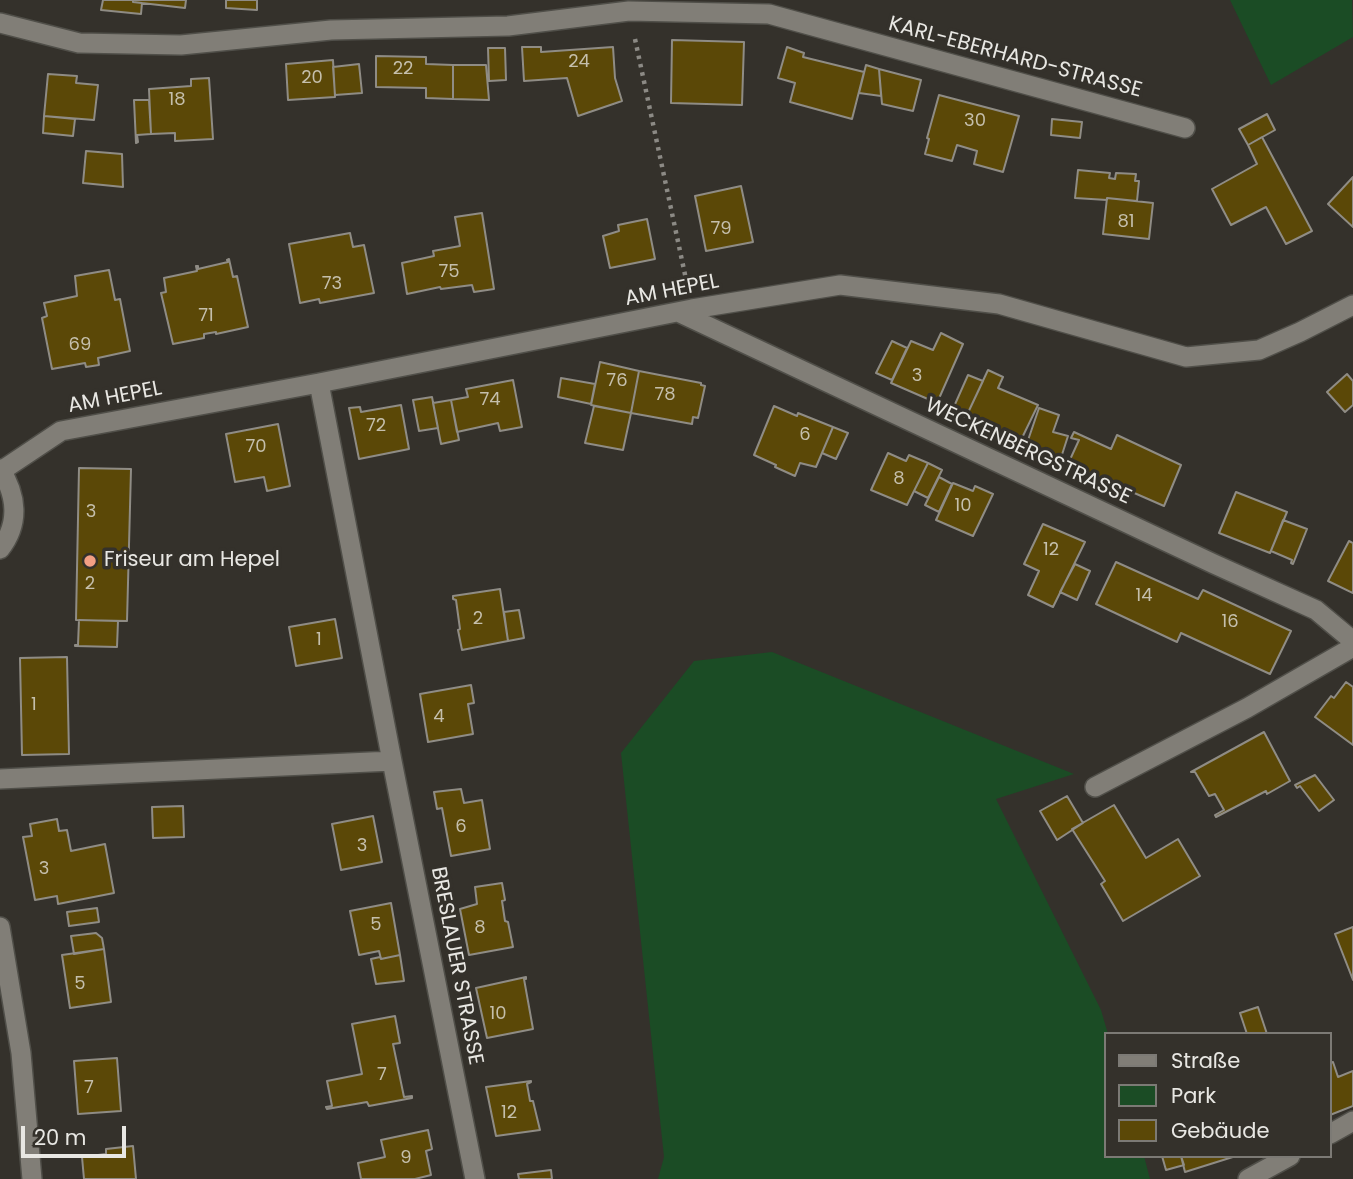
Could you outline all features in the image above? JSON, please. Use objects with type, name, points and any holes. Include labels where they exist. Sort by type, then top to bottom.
[{"type":"street","name":"KARL-EBERHARD-STRASSE","points":[[0,23],[79,43],[181,45],[331,30],[508,26],[629,11],[769,14],[1185,128]]},
{"type":"street","name":"AM HEPEL","points":[[1,470],[61,431],[685,311],[840,285],[999,304],[1186,357],[1259,350],[1353,305]]},
{"type":"street","name":"WECKENBERGSTRASSE","points":[[685,311],[1202,559],[1316,610],[1353,641]]},
{"type":"street","name":"BRESLAUER STRASSE","points":[[318,383],[475,1179]]},
{"type":"street","points":[[0,549],[11,529],[14,508],[11,488],[1,470]]},
{"type":"street","points":[[1095,787],[1247,708],[1353,646]]},
{"type":"street","points":[[0,779],[391,761]]},
{"type":"street","points":[[0,926],[21,1053],[32,1179]]},
{"type":"street","points":[[1332,1133],[1353,1121]]},
{"type":"street","points":[[1248,1179],[1286,1158]]},
{"type":"path","points":[[629,11],[685,311]]},
{"type":"green space","points":[[1230,0],[1352,0],[1353,37],[1271,85]]},
{"type":"green space","points":[[772,652],[1074,774],[996,799],[1101,1010],[1107,1032],[1104,1032],[1104,1158],[1145,1158],[1150,1179],[658,1179],[664,1157],[621,753],[694,661]]},
{"type":"building","points":[[103,0],[133,0],[142,3],[141,14],[101,10]]},
{"type":"building","points":[[133,0],[186,0],[185,8]]},
{"type":"building","points":[[226,0],[257,0],[257,10],[226,8]]},
{"type":"building","points":[[672,40],[744,42],[742,105],[671,103]]},
{"type":"building","points":[[522,47],[541,47],[541,52],[613,47],[615,78],[622,101],[578,116],[567,78],[524,81]]},
{"type":"building","points":[[787,47],[804,53],[803,57],[864,72],[852,119],[790,102],[795,83],[778,78]]},
{"type":"building","points":[[488,48],[505,48],[506,80],[489,81]]},
{"type":"building","points":[[376,56],[426,57],[426,64],[453,65],[453,99],[426,98],[426,88],[376,87]]},
{"type":"building","points":[[333,60],[335,97],[288,100],[286,64]]},
{"type":"building","points":[[359,64],[362,93],[335,95],[333,67]]},
{"type":"building","points":[[453,65],[486,65],[489,100],[453,99]]},
{"type":"building","points":[[866,65],[879,69],[881,96],[859,93]]},
{"type":"building","points":[[879,69],[921,80],[913,111],[882,104]]},
{"type":"building","points":[[48,74],[77,76],[76,83],[98,85],[94,120],[44,116]]},
{"type":"building","points":[[209,78],[213,139],[175,141],[175,133],[151,134],[149,89],[191,86],[191,79]]},
{"type":"building","points":[[939,95],[1019,116],[1003,172],[974,164],[977,151],[957,145],[952,161],[925,154]]},
{"type":"building","points":[[134,100],[149,100],[151,134],[137,135],[136,143]]},
{"type":"building","points":[[1267,114],[1275,130],[1248,145],[1239,129]]},
{"type":"building","points":[[44,116],[75,119],[73,136],[43,133]]},
{"type":"building","points":[[1052,119],[1082,122],[1080,138],[1051,135]]},
{"type":"building","points":[[1262,137],[1312,231],[1286,244],[1266,207],[1231,225],[1212,189],[1257,164],[1248,145]]},
{"type":"building","points":[[86,151],[122,154],[123,187],[83,183]]},
{"type":"building","points":[[1078,170],[1110,173],[1109,178],[1115,179],[1116,173],[1136,174],[1135,181],[1139,181],[1137,201],[1075,198]]},
{"type":"building","points":[[1353,177],[1353,227],[1328,204]]},
{"type":"building","points":[[741,186],[753,242],[706,251],[695,196]]},
{"type":"building","points":[[1107,198],[1153,203],[1149,239],[1103,234]]},
{"type":"building","points":[[482,213],[494,289],[474,292],[472,285],[440,287],[407,294],[402,263],[434,256],[433,251],[460,246],[455,217]]},
{"type":"building","points":[[647,219],[655,259],[610,268],[603,236],[619,231],[618,225]]},
{"type":"building","points":[[350,233],[353,247],[364,245],[374,293],[320,303],[319,299],[300,303],[289,244]]},
{"type":"building","points":[[229,259],[233,277],[237,276],[248,327],[204,334],[204,338],[173,344],[161,293],[166,292],[164,278],[197,271],[196,266],[198,269],[228,262]]},
{"type":"building","points":[[109,270],[115,300],[120,299],[130,351],[98,358],[99,365],[86,367],[85,363],[52,369],[42,318],[47,316],[44,303],[77,296],[75,276]]},
{"type":"building","points":[[941,333],[963,344],[937,403],[891,383],[911,341],[933,350]]},
{"type":"building","points":[[892,341],[907,348],[892,380],[876,373]]},
{"type":"building","points":[[600,362],[639,371],[631,413],[591,405]]},
{"type":"building","points":[[988,370],[1003,377],[998,388],[1038,405],[1020,442],[966,417]]},
{"type":"building","points":[[639,371],[705,386],[698,418],[693,417],[692,424],[631,413]]},
{"type":"building","points":[[1347,374],[1353,381],[1353,405],[1345,412],[1327,392]]},
{"type":"building","points":[[968,375],[983,381],[966,417],[952,411]]},
{"type":"building","points":[[561,378],[595,384],[591,404],[558,397]]},
{"type":"building","points":[[513,380],[522,427],[500,431],[498,423],[457,432],[451,400],[468,397],[466,389]]},
{"type":"building","points":[[432,397],[438,428],[419,431],[413,400]]},
{"type":"building","points":[[451,400],[459,440],[441,444],[433,403]]},
{"type":"building","points":[[401,405],[409,449],[359,459],[349,408],[360,407],[361,412]]},
{"type":"building","points":[[594,406],[631,413],[623,450],[585,443]]},
{"type":"building","points":[[774,406],[833,427],[816,467],[800,463],[795,476],[754,455]]},
{"type":"building","points":[[1039,408],[1059,415],[1053,432],[1068,436],[1058,467],[1024,452]]},
{"type":"building","points":[[278,424],[290,486],[267,491],[264,477],[235,482],[226,434]]},
{"type":"building","points":[[833,427],[848,433],[836,459],[822,453]]},
{"type":"building","points":[[1074,432],[1111,449],[1117,435],[1181,465],[1164,506],[1068,464],[1079,440],[1071,438]]},
{"type":"building","points":[[888,453],[906,461],[909,455],[928,463],[907,505],[871,490]]},
{"type":"building","points":[[928,463],[942,470],[928,498],[914,491]]},
{"type":"building","points":[[79,468],[131,469],[127,621],[76,620]]},
{"type":"building","points":[[939,477],[952,484],[939,512],[925,505]]},
{"type":"building","points":[[953,483],[973,491],[975,486],[993,494],[973,536],[936,520]]},
{"type":"building","points":[[1236,492],[1287,512],[1270,553],[1219,533]]},
{"type":"building","points":[[1283,520],[1307,529],[1293,564],[1292,560],[1271,551]]},
{"type":"building","points":[[1043,524],[1085,542],[1053,607],[1028,595],[1039,571],[1024,564]]},
{"type":"building","points":[[1349,541],[1353,543],[1353,593],[1328,581]]},
{"type":"building","points":[[1116,562],[1198,599],[1203,590],[1291,631],[1270,674],[1181,633],[1177,642],[1096,604]]},
{"type":"building","points":[[1075,564],[1090,571],[1077,600],[1060,592]]},
{"type":"building","points":[[500,589],[508,641],[462,650],[456,600],[453,596]]},
{"type":"building","points":[[519,610],[524,638],[508,641],[504,612]]},
{"type":"building","points":[[335,619],[342,658],[296,666],[289,627]]},
{"type":"building","points":[[79,620],[118,621],[117,647],[75,646],[78,645]]},
{"type":"building","points":[[67,657],[69,754],[22,755],[20,658]]},
{"type":"building","points":[[1346,682],[1353,687],[1353,745],[1315,717]]},
{"type":"building","points":[[471,685],[474,703],[468,704],[473,734],[428,742],[420,694]]},
{"type":"building","points":[[1264,732],[1290,781],[1216,817],[1215,815],[1224,810],[1215,794],[1209,796],[1195,772],[1191,772]]},
{"type":"building","points":[[1315,775],[1334,800],[1319,811],[1300,786],[1297,788],[1295,785]]},
{"type":"building","points":[[461,789],[464,803],[482,800],[490,849],[451,856],[442,808],[437,809],[434,792]]},
{"type":"building","points":[[1067,796],[1083,823],[1057,840],[1040,811]]},
{"type":"building","points":[[1114,805],[1146,858],[1178,839],[1200,876],[1123,921],[1101,884],[1105,881],[1072,829]]},
{"type":"building","points":[[183,806],[184,837],[153,838],[152,807]]},
{"type":"building","points":[[373,816],[382,862],[341,870],[332,824]]},
{"type":"building","points":[[57,819],[59,831],[67,830],[71,851],[105,844],[114,893],[58,904],[57,896],[35,900],[23,837],[32,836],[30,824]]},
{"type":"building","points":[[502,883],[505,921],[508,922],[513,947],[469,955],[460,909],[477,904],[475,887]]},
{"type":"building","points":[[391,903],[400,955],[381,959],[379,951],[359,955],[350,911]]},
{"type":"building","points":[[97,908],[99,922],[69,926],[67,912]]},
{"type":"building","points":[[1353,927],[1353,980],[1335,934]]},
{"type":"building","points":[[96,933],[102,938],[104,949],[74,954],[71,936]]},
{"type":"building","points":[[104,949],[111,1002],[70,1008],[62,955]]},
{"type":"building","points":[[400,955],[404,981],[376,984],[371,959]]},
{"type":"building","points":[[526,977],[524,979],[533,1029],[487,1038],[476,988]]},
{"type":"building","points":[[1258,1007],[1266,1032],[1246,1032],[1240,1013]]},
{"type":"building","points":[[395,1016],[400,1043],[393,1044],[404,1097],[412,1098],[369,1106],[367,1102],[327,1109],[326,1107],[332,1106],[327,1081],[362,1074],[352,1024]]},
{"type":"building","points":[[117,1058],[121,1111],[78,1114],[74,1061]]},
{"type":"building","points":[[1332,1062],[1338,1077],[1353,1071],[1353,1106],[1332,1114]]},
{"type":"building","points":[[531,1081],[527,1084],[530,1101],[533,1101],[540,1130],[496,1136],[486,1087]]},
{"type":"building","points":[[428,1130],[432,1149],[426,1151],[431,1175],[415,1179],[361,1179],[358,1163],[385,1157],[381,1140]]},
{"type":"building","points":[[133,1146],[136,1179],[84,1179],[82,1157],[106,1154],[106,1149]]},
{"type":"building","points":[[1163,1158],[1182,1158],[1184,1165],[1166,1170]]},
{"type":"building","points":[[1182,1158],[1230,1158],[1185,1172]]},
{"type":"building","points":[[551,1170],[552,1179],[519,1179],[518,1174]]},
{"type":"place","name":"Friseur am Hepel","points":[[90,561]]}]
